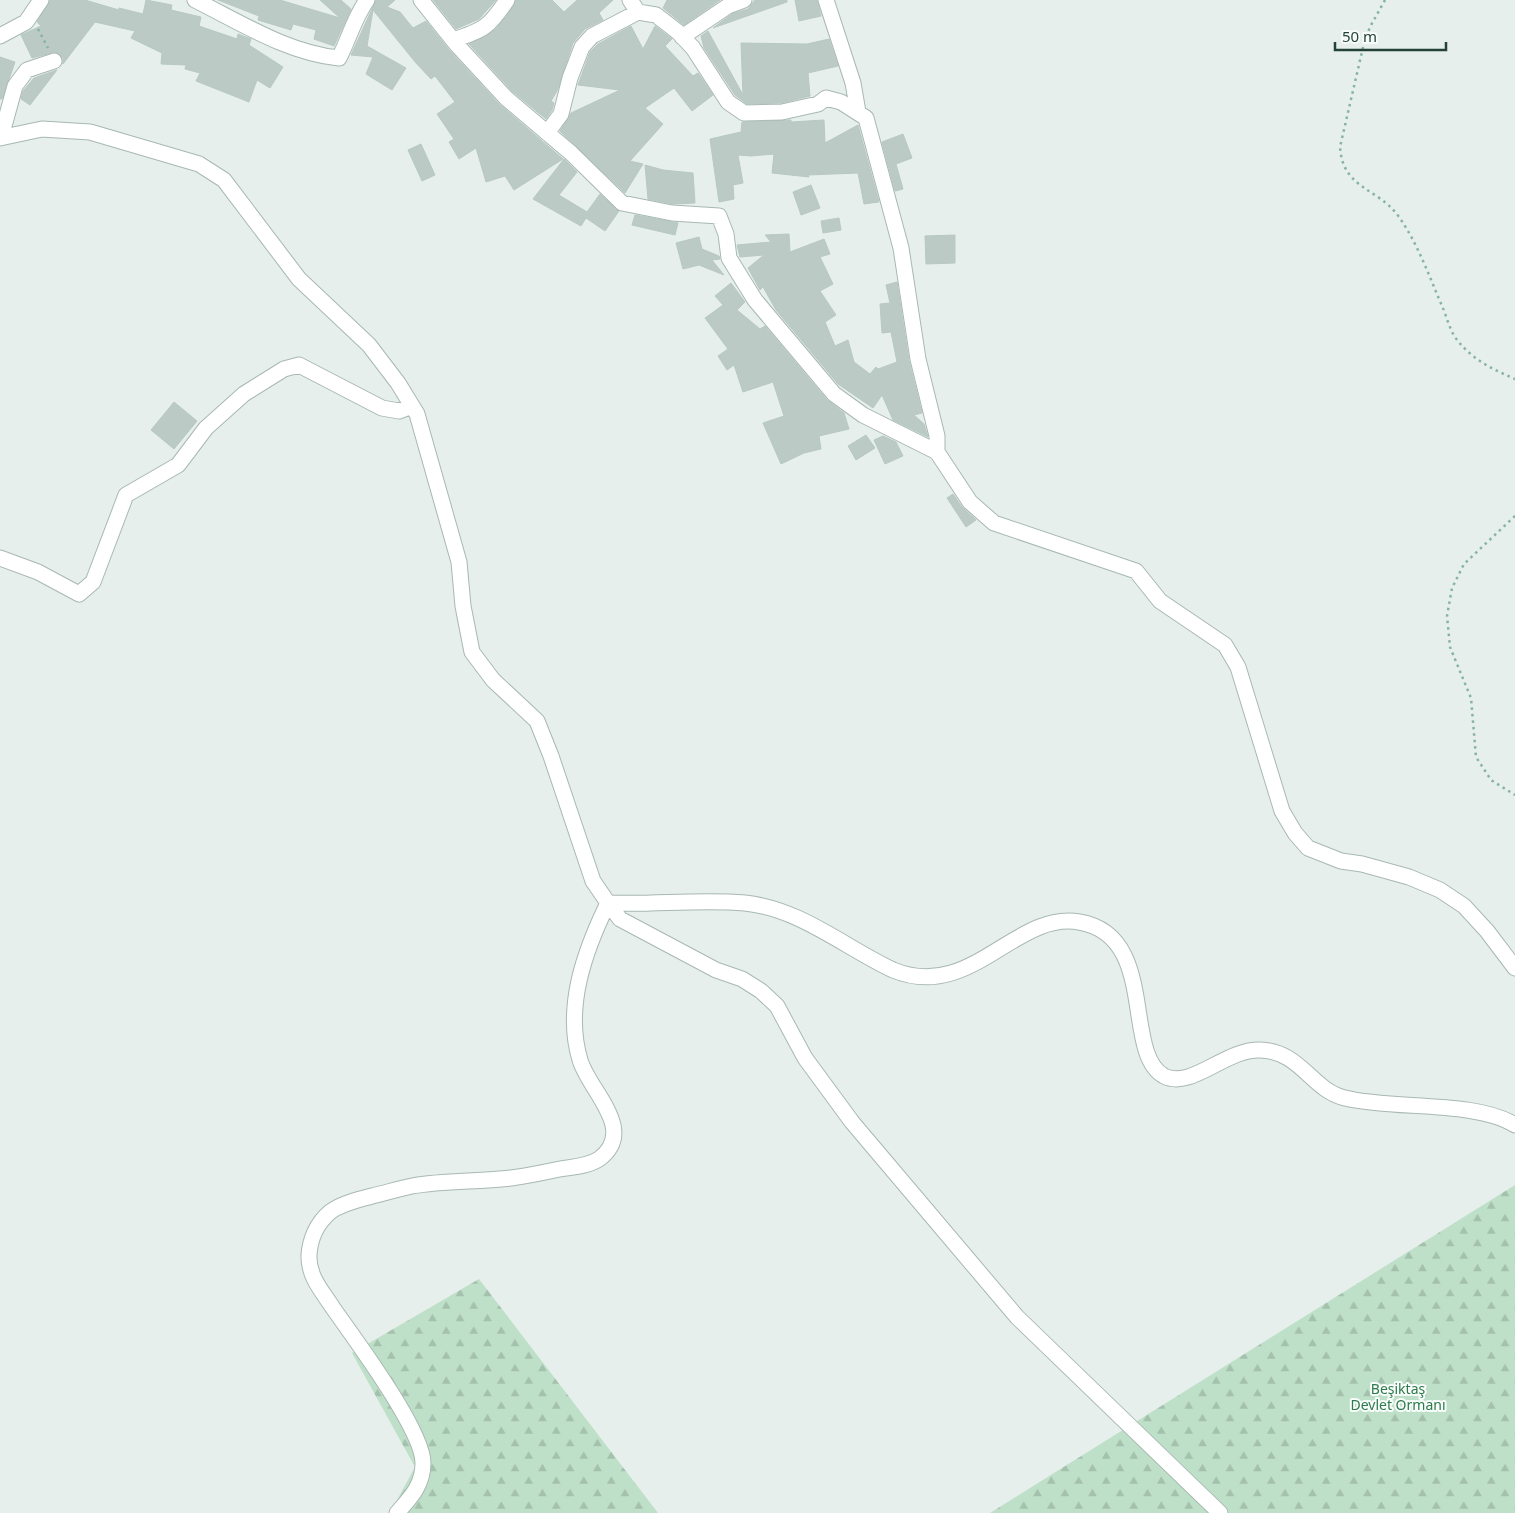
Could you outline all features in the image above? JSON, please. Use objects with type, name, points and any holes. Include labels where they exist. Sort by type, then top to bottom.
[{"type":"street","points":[[0,36],[21,26],[32,17],[41,0]]},
{"type":"street","points":[[195,0],[263,35],[315,56],[339,58],[356,15],[367,0]]},
{"type":"street","points":[[420,0],[453,40],[506,98],[547,133],[622,203],[672,214],[720,216],[726,234],[729,258],[755,300],[834,394],[864,415],[937,452],[970,502],[994,523],[1136,571],[1160,601],[1225,645],[1238,667],[1282,811],[1295,833],[1308,848],[1341,861],[1362,864],[1409,877],[1440,890],[1464,906],[1515,968]]},
{"type":"street","points":[[453,40],[482,29],[492,22],[507,0]]},
{"type":"street","points":[[682,37],[728,6],[744,0]]},
{"type":"street","points":[[826,0],[853,83],[858,112]]},
{"type":"street","points":[[547,133],[561,114],[570,78],[582,47],[592,36],[634,6],[656,15],[682,37],[693,48],[728,102],[744,113],[782,112],[818,104],[826,98],[841,102],[866,118],[901,248],[918,359],[937,436],[937,452]]},
{"type":"street","points":[[54,61],[27,70],[15,86],[0,137],[42,129],[90,132],[199,164],[224,180],[299,278],[369,345],[398,383],[417,414],[459,562],[463,606],[472,652],[493,680],[537,721],[551,756],[592,881],[620,919],[716,970],[742,979],[761,991],[777,1006],[805,1058],[852,1122],[1017,1317],[1220,1513]]},
{"type":"street","points":[[0,558],[38,572],[79,594],[93,582],[126,496],[178,465],[206,428],[244,394],[284,369],[299,365],[382,408],[399,411],[412,406]]},
{"type":"street","points":[[608,903],[746,904],[779,912],[825,930],[893,970],[927,978],[936,977],[974,963],[1050,923],[1081,922],[1102,931],[1111,938],[1122,953],[1136,988],[1146,1055],[1154,1068],[1166,1077],[1187,1079],[1233,1054],[1262,1050],[1291,1058],[1322,1086],[1345,1098],[1480,1112],[1515,1125]]},
{"type":"street","points":[[397,1513],[412,1498],[420,1480],[423,1460],[419,1440],[386,1386],[313,1279],[309,1258],[313,1236],[317,1227],[330,1212],[348,1202],[413,1186],[512,1178],[584,1165],[604,1154],[612,1140],[613,1123],[606,1107],[592,1088],[579,1059],[574,1014],[579,984],[592,937],[608,903]]},
{"type":"path","points":[[1385,0],[1370,27],[1364,44],[1340,147],[1343,163],[1357,184],[1387,202],[1405,226],[1423,260],[1456,339],[1482,362],[1515,379]]},
{"type":"path","points":[[32,17],[54,61]]},
{"type":"path","points":[[1515,516],[1464,564],[1452,588],[1447,616],[1450,647],[1471,698],[1476,757],[1491,780],[1515,795]]},
{"type":"green space","name":"Beşiktaş Devlet Ormanı","points":[[1515,1185],[1515,1513],[990,1513]]},
{"type":"green space","points":[[479,1279],[658,1513],[390,1513],[415,1467],[352,1353]]},
{"type":"building","points":[[50,0],[85,0],[119,10],[119,8],[143,14],[146,0],[172,5],[171,10],[201,17],[199,26],[237,39],[238,34],[251,39],[249,45],[283,67],[270,88],[257,80],[249,102],[196,81],[200,73],[185,69],[186,65],[161,64],[162,53],[131,38],[135,31],[95,22],[63,64],[63,58],[55,52],[32,58],[21,35],[41,26],[37,22]]},
{"type":"building","points":[[218,0],[280,0],[340,18],[320,0],[341,0],[351,9],[334,46],[314,39],[316,30],[293,24],[291,30],[258,20],[259,16]]},
{"type":"building","points":[[376,0],[395,0],[387,7],[400,12],[413,28],[426,21],[450,51],[499,104],[563,159],[514,190],[505,176],[486,182],[476,148],[459,159],[449,142],[454,139],[437,114],[455,102],[435,76],[431,79],[416,63],[373,10],[367,46],[406,68],[392,90],[366,74],[373,57],[351,55]]},
{"type":"building","points":[[433,0],[496,0],[479,19],[456,29]]},
{"type":"building","points":[[516,0],[552,0],[564,12],[577,0],[613,0],[599,13],[603,20],[585,29],[573,43],[557,91],[551,101],[554,103],[552,110],[546,119],[512,91],[469,44],[496,29]]},
{"type":"building","points":[[667,0],[720,0],[684,25],[663,8]]},
{"type":"building","points":[[755,0],[787,0],[787,2],[713,28],[732,14],[748,9]]},
{"type":"building","points":[[795,0],[817,0],[821,16],[799,21]]},
{"type":"building","points":[[631,26],[643,49],[655,26],[672,39],[665,46],[693,76],[698,73],[713,95],[692,111],[674,88],[645,108],[663,124],[630,161],[643,164],[625,193],[560,131],[571,113],[620,90],[578,85],[590,52],[598,44]]},
{"type":"building","points":[[708,31],[743,95],[741,43],[807,44],[829,39],[838,66],[808,73],[810,96],[781,103],[747,104],[735,95],[704,48],[701,36]]},
{"type":"building","points":[[0,57],[15,62],[2,99],[0,99]]},
{"type":"building","points":[[57,70],[30,105],[21,99],[23,91],[34,78]]},
{"type":"building","points":[[791,120],[791,122],[824,120],[825,143],[858,125],[879,202],[864,204],[858,173],[808,175],[809,177],[772,173],[774,154],[738,155],[743,183],[733,185],[734,199],[719,202],[710,139],[741,132],[742,122]]},
{"type":"building","points":[[903,134],[912,158],[896,164],[903,189],[895,191],[882,142]]},
{"type":"building","points":[[421,144],[435,175],[422,181],[408,150]]},
{"type":"building","points":[[564,159],[577,172],[559,195],[587,212],[600,194],[619,211],[605,231],[586,218],[581,226],[533,199]]},
{"type":"building","points":[[645,165],[663,170],[693,173],[695,203],[673,204],[648,199]]},
{"type":"building","points":[[811,185],[820,208],[801,215],[793,192]]},
{"type":"building","points":[[635,215],[678,223],[675,235],[632,225]]},
{"type":"building","points":[[839,218],[841,230],[823,233],[821,221]]},
{"type":"building","points":[[789,234],[790,252],[824,239],[830,254],[820,257],[833,284],[820,291],[836,315],[825,322],[835,346],[848,340],[854,362],[870,374],[876,367],[878,369],[897,362],[891,332],[882,333],[880,304],[890,303],[886,285],[897,282],[909,361],[922,413],[914,415],[924,424],[928,437],[893,420],[882,395],[873,408],[838,384],[776,310],[763,287],[760,290],[748,268],[764,255],[740,257],[737,245],[771,242],[765,235]]},
{"type":"building","points":[[955,235],[955,263],[926,264],[925,236]]},
{"type":"building","points":[[699,237],[702,249],[719,256],[720,259],[712,260],[724,275],[699,265],[683,269],[676,243]]},
{"type":"building","points":[[731,283],[745,302],[737,310],[760,329],[765,326],[827,400],[844,413],[849,429],[819,436],[821,449],[804,453],[781,464],[763,423],[784,416],[773,382],[743,392],[734,365],[727,370],[718,356],[728,349],[705,318],[723,305],[715,296]]},
{"type":"building","points":[[174,402],[197,421],[174,449],[151,430]]},
{"type":"building","points":[[866,435],[875,448],[856,460],[848,446]]},
{"type":"building","points":[[883,436],[896,442],[903,456],[885,464],[874,440]]},
{"type":"building","points":[[953,494],[962,507],[976,520],[966,527],[947,498]]}]
